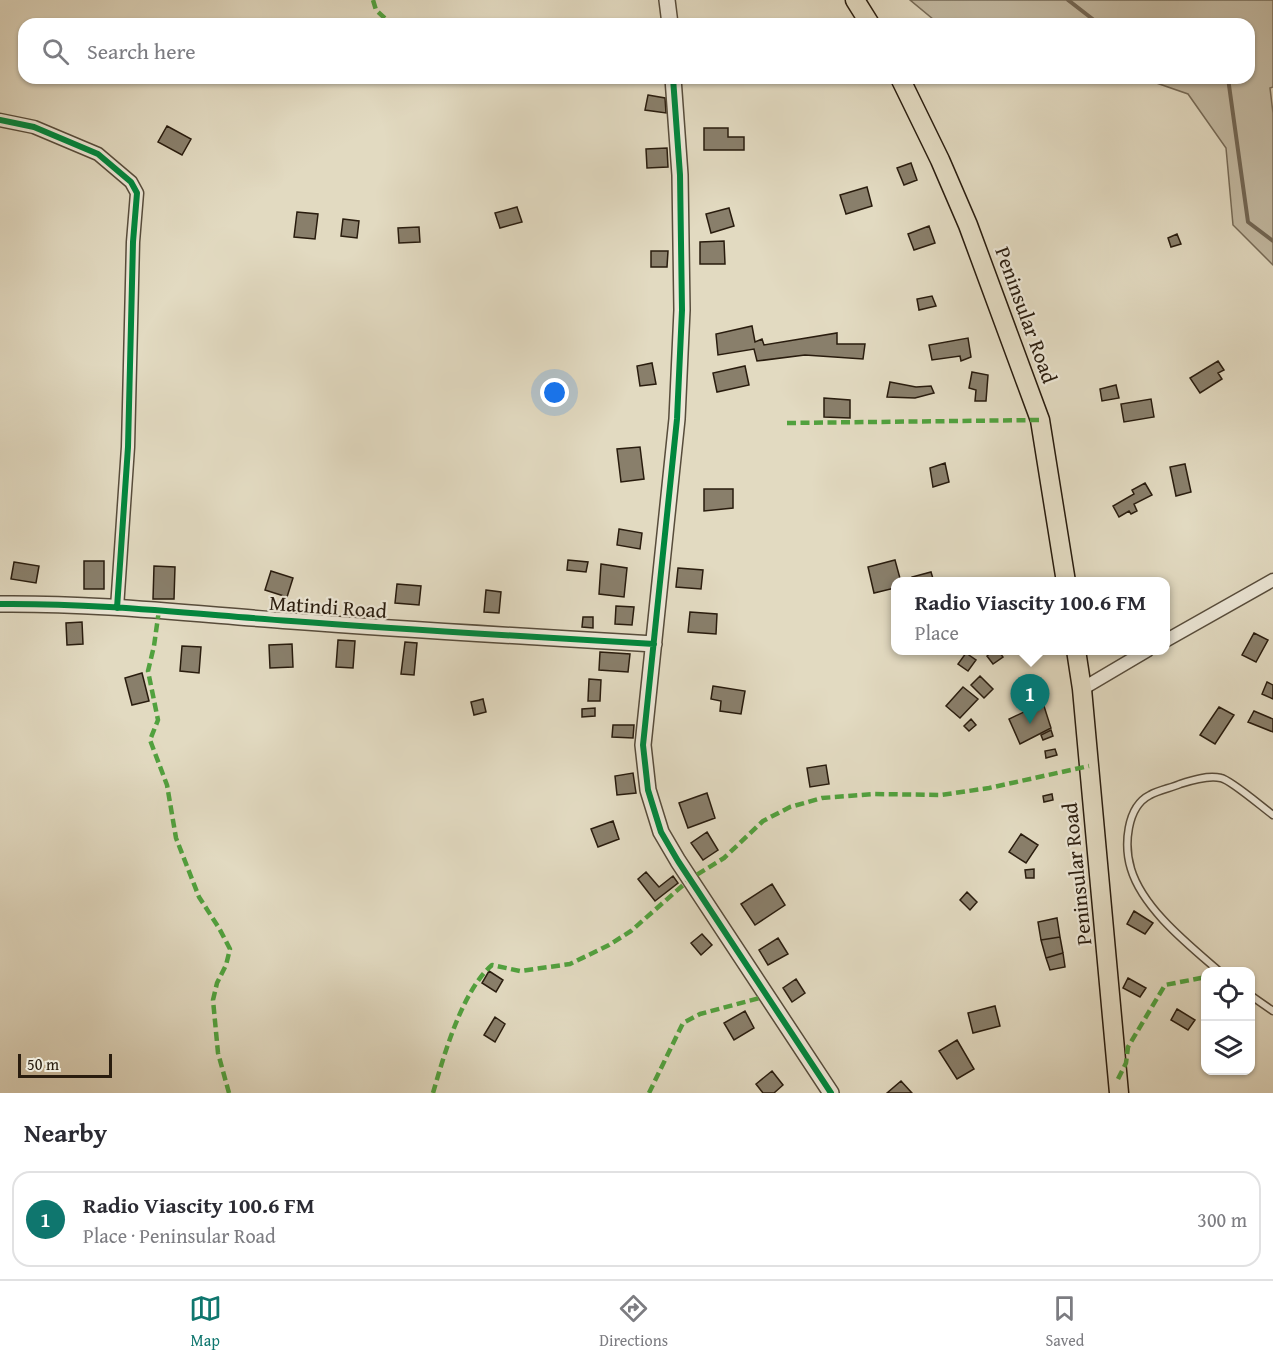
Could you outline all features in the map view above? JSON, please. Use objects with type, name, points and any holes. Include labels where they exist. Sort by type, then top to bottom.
[{"type":"main road","points":[[855,0],[866,18]]},
{"type":"main road","name":"Peninsular Road","points":[[903,84],[940,160],[968,225],[1040,420],[1065,577]]},
{"type":"main road","name":"Peninsular Road","points":[[1077,655],[1082,689],[1119,1093]]},
{"type":"street","points":[[668,0],[670,18]]},
{"type":"street","points":[[673,84],[680,175],[682,310],[677,419],[643,745],[648,790],[661,832],[678,861],[831,1093]]},
{"type":"street","points":[[0,120],[34,127],[98,154],[130,182],[137,193],[133,254],[128,447],[117,608]]},
{"type":"street","points":[[1170,638],[1273,580]]},
{"type":"street","name":"Matindi Road","points":[[0,604],[117,608],[654,644]]},
{"type":"street","points":[[1082,689],[1141,655]]},
{"type":"lane","points":[[1214,967],[1181,939],[1161,918],[1137,884],[1127,852],[1131,816],[1148,796],[1191,781],[1208,778],[1222,778],[1273,815]]},
{"type":"lane","points":[[1255,998],[1273,1011]]},
{"type":"shaded area","points":[[910,0],[1273,0],[1273,87],[1270,88],[1273,113],[1273,265],[1233,225],[1226,148],[1188,94],[1159,84],[1255,84],[1255,18],[932,18]]},
{"type":"building","points":[[648,95],[665,98],[666,113],[645,110]]},
{"type":"building","points":[[167,126],[191,139],[182,155],[158,142]]},
{"type":"building","points":[[704,128],[728,128],[728,137],[744,137],[744,150],[704,150]]},
{"type":"building","points":[[667,148],[668,167],[647,168],[646,149]]},
{"type":"building","points":[[911,163],[917,180],[904,185],[897,168]]},
{"type":"building","points":[[867,187],[872,206],[846,214],[840,195]]},
{"type":"building","points":[[517,207],[522,222],[500,228],[495,213]]},
{"type":"building","points":[[729,208],[734,226],[711,233],[706,214]]},
{"type":"building","points":[[297,212],[318,214],[315,239],[294,237]]},
{"type":"building","points":[[343,219],[359,221],[357,238],[341,236]]},
{"type":"building","points":[[929,226],[935,243],[914,250],[908,234]]},
{"type":"building","points":[[419,227],[420,242],[399,243],[398,228]]},
{"type":"building","points":[[1177,234],[1181,244],[1171,247],[1168,238]]},
{"type":"building","points":[[724,241],[725,264],[700,264],[700,242]]},
{"type":"building","points":[[651,251],[668,251],[667,267],[651,267]]},
{"type":"building","points":[[932,296],[936,306],[919,310],[917,299]]},
{"type":"building","points":[[752,326],[755,342],[762,339],[764,345],[837,333],[837,344],[865,344],[863,359],[805,355],[757,361],[754,349],[718,355],[716,334]]},
{"type":"building","points":[[968,338],[971,357],[961,361],[960,356],[932,360],[929,345]]},
{"type":"building","points":[[1218,361],[1224,370],[1218,373],[1222,379],[1200,393],[1190,378]]},
{"type":"building","points":[[652,363],[656,384],[640,386],[637,366]]},
{"type":"building","points":[[745,366],[749,385],[717,392],[713,373]]},
{"type":"building","points":[[972,372],[988,375],[986,401],[975,401],[976,390],[969,388]]},
{"type":"building","points":[[890,382],[916,387],[931,386],[934,393],[915,398],[887,397]]},
{"type":"building","points":[[1116,385],[1119,398],[1102,401],[1100,389]]},
{"type":"building","points":[[824,398],[850,400],[850,418],[824,417]]},
{"type":"building","points":[[1151,399],[1154,417],[1124,422],[1121,404]]},
{"type":"building","points":[[640,447],[644,479],[621,482],[617,449]]},
{"type":"building","points":[[945,463],[949,482],[933,487],[930,468]]},
{"type":"building","points":[[1185,464],[1191,492],[1176,496],[1170,467]]},
{"type":"building","points":[[1145,483],[1152,495],[1134,504],[1137,511],[1131,514],[1129,511],[1119,517],[1113,506],[1134,494],[1132,490]]},
{"type":"building","points":[[704,489],[733,489],[733,508],[704,511]]},
{"type":"building","points":[[619,529],[642,533],[640,549],[617,545]]},
{"type":"building","points":[[568,560],[588,562],[586,572],[567,570]]},
{"type":"building","points":[[895,560],[900,577],[891,577],[891,589],[874,593],[868,567]]},
{"type":"building","points":[[84,561],[104,561],[104,589],[84,589]]},
{"type":"building","points":[[14,562],[39,566],[36,583],[11,579]]},
{"type":"building","points":[[601,564],[627,568],[624,597],[599,594]]},
{"type":"building","points":[[154,566],[175,567],[174,599],[153,599]]},
{"type":"building","points":[[678,568],[703,570],[701,589],[676,587]]},
{"type":"building","points":[[271,571],[293,578],[287,597],[265,590]]},
{"type":"building","points":[[931,572],[932,577],[912,577]]},
{"type":"building","points":[[397,584],[421,586],[419,605],[395,603]]},
{"type":"building","points":[[486,590],[501,592],[499,613],[484,612]]},
{"type":"building","points":[[616,606],[634,607],[632,625],[615,624]]},
{"type":"building","points":[[690,612],[717,614],[716,634],[688,632]]},
{"type":"building","points":[[583,617],[593,617],[593,628],[582,627]]},
{"type":"building","points":[[82,622],[83,644],[67,645],[66,623]]},
{"type":"building","points":[[1254,633],[1268,640],[1256,662],[1242,655]]},
{"type":"building","points":[[338,640],[355,641],[353,668],[336,667]]},
{"type":"building","points":[[405,642],[417,643],[414,675],[401,674]]},
{"type":"building","points":[[292,644],[293,667],[270,668],[269,645]]},
{"type":"building","points":[[182,646],[201,647],[199,673],[180,671]]},
{"type":"building","points":[[600,652],[630,654],[628,672],[599,670]]},
{"type":"building","points":[[965,655],[976,660],[968,671],[958,664]]},
{"type":"building","points":[[1002,655],[1003,657],[993,664],[987,656]]},
{"type":"building","points":[[142,673],[149,701],[132,705],[125,678]]},
{"type":"building","points":[[980,676],[993,689],[984,698],[971,685]]},
{"type":"building","points":[[589,679],[601,680],[600,701],[588,701]]},
{"type":"building","points":[[1267,682],[1273,685],[1273,699],[1262,694]]},
{"type":"building","points":[[713,686],[745,691],[741,714],[720,711],[721,701],[711,699]]},
{"type":"building","points":[[963,687],[978,699],[960,718],[946,706]]},
{"type":"building","points":[[483,699],[486,712],[474,715],[471,702]]},
{"type":"building","points":[[1043,703],[1051,728],[1020,744],[1009,719]]},
{"type":"building","points":[[1219,707],[1234,715],[1215,744],[1200,735]]},
{"type":"building","points":[[595,708],[595,716],[582,717],[582,709]]},
{"type":"building","points":[[1254,711],[1273,719],[1273,732],[1248,722]]},
{"type":"building","points":[[971,719],[976,725],[969,731],[964,726]]},
{"type":"building","points":[[613,725],[634,725],[633,738],[612,737]]},
{"type":"building","points":[[1051,730],[1053,736],[1043,740],[1041,735]]},
{"type":"building","points":[[1055,749],[1057,755],[1046,758],[1045,751]]},
{"type":"building","points":[[826,765],[829,784],[810,787],[807,768]]},
{"type":"building","points":[[633,773],[636,793],[617,795],[615,776]]},
{"type":"building","points":[[707,793],[715,818],[688,828],[679,803]]},
{"type":"building","points":[[1052,794],[1053,800],[1044,802],[1043,796]]},
{"type":"building","points":[[613,821],[619,839],[598,847],[591,829]]},
{"type":"building","points":[[707,832],[718,850],[703,860],[691,843]]},
{"type":"building","points":[[1021,834],[1038,845],[1026,863],[1009,852]]},
{"type":"building","points":[[1034,869],[1034,878],[1026,878],[1025,870]]},
{"type":"building","points":[[646,872],[659,887],[673,876],[678,883],[655,901],[638,879]]},
{"type":"building","points":[[772,884],[785,905],[755,925],[741,904]]},
{"type":"building","points":[[967,892],[977,902],[970,910],[960,900]]},
{"type":"building","points":[[1134,911],[1153,923],[1145,934],[1127,924]]},
{"type":"building","points":[[1057,918],[1060,937],[1041,940],[1038,922]]},
{"type":"building","points":[[702,934],[712,945],[701,955],[691,943]]},
{"type":"building","points":[[1060,937],[1063,953],[1046,958],[1041,940]]},
{"type":"building","points":[[778,938],[788,954],[768,965],[759,950]]},
{"type":"building","points":[[1063,953],[1065,967],[1050,970],[1046,958]]},
{"type":"building","points":[[489,971],[503,980],[496,992],[482,983]]},
{"type":"building","points":[[1128,978],[1146,988],[1140,997],[1123,988]]},
{"type":"building","points":[[796,979],[805,993],[792,1002],[783,988]]},
{"type":"building","points":[[995,1006],[1000,1026],[973,1033],[968,1013]]},
{"type":"building","points":[[1177,1009],[1195,1020],[1188,1030],[1171,1020]]},
{"type":"building","points":[[745,1011],[754,1028],[734,1040],[724,1023]]},
{"type":"building","points":[[495,1017],[505,1024],[495,1042],[484,1035]]},
{"type":"building","points":[[957,1040],[974,1069],[957,1079],[939,1051]]},
{"type":"building","points":[[772,1071],[783,1085],[774,1093],[763,1093],[756,1084]]},
{"type":"building","points":[[901,1081],[912,1093],[887,1093]]},
{"type":"waterway","points":[[1068,0],[1091,18]]},
{"type":"waterway","points":[[1229,84],[1248,222],[1273,241]]},
{"type":"marked path","points":[[373,0],[376,10],[385,18]]},
{"type":"marked path","points":[[787,423],[1040,420]]},
{"type":"marked path","points":[[159,610],[148,671],[158,720],[150,740],[167,785],[176,838],[199,897],[230,949],[213,1000],[218,1053],[229,1093]]},
{"type":"marked path","points":[[433,1093],[455,1024],[481,976],[492,965],[520,971],[570,964],[609,945],[631,931],[690,879],[724,858],[763,821],[790,807],[822,798],[875,794],[941,795],[989,788],[1089,766]]},
{"type":"marked path","points":[[1118,1079],[1126,1063],[1128,1047],[1165,985],[1201,978]]},
{"type":"marked path","points":[[649,1093],[683,1023],[700,1014],[767,996]]},
{"type":"cycle path","points":[[673,84],[680,175],[682,310],[677,419],[643,745],[648,790],[661,832],[678,861],[831,1093]]},
{"type":"cycle path","points":[[0,120],[34,127],[98,154],[131,182],[137,193],[133,242],[128,447],[117,608]]},
{"type":"cycle path","points":[[0,604],[109,607],[654,644]]},
{"type":"place","name":"Radio Viascity 100.6 FM","points":[[1030,724]]}]
